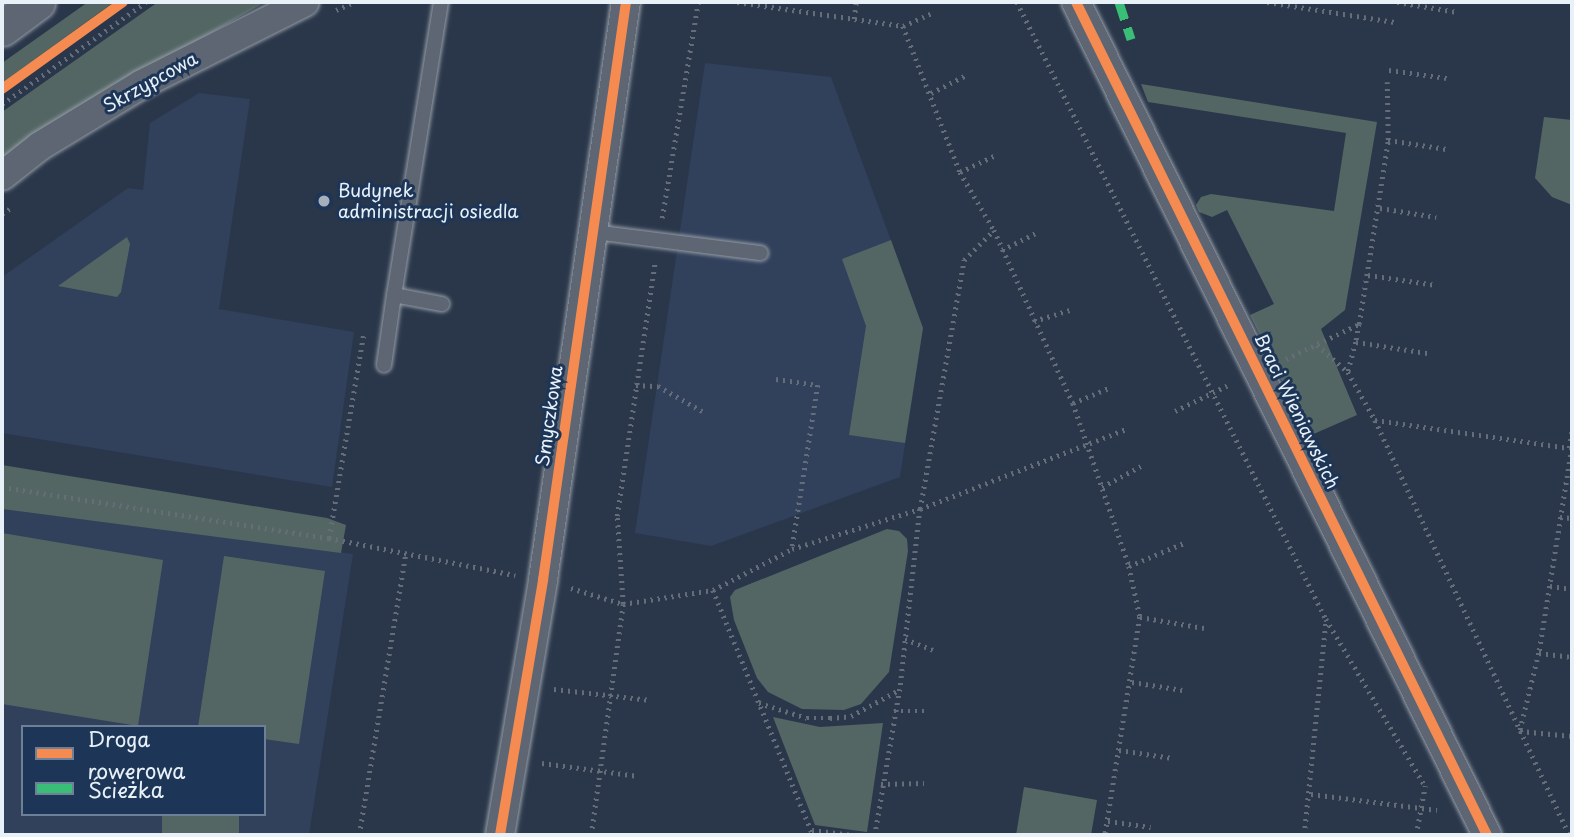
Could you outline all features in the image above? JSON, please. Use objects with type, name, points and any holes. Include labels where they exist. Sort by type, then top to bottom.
[{"type":"street","points":[[2,28],[37,2]]},
{"type":"street","name":"Skrzypcowa","points":[[2,176],[40,146],[142,84],[305,2]]},
{"type":"street","name":"Smyczkowa","points":[[500,835],[594,232],[626,2]]},
{"type":"street","name":"Braci Wieniawskich","points":[[1076,2],[1487,835]]},
{"type":"lane","points":[[384,365],[441,2]]},
{"type":"lane","points":[[594,232],[761,253]]},
{"type":"lane","points":[[394,295],[442,304]]},
{"type":"path","points":[[90,25],[123,2]]},
{"type":"path","points":[[2,104],[146,2]]},
{"type":"path","points":[[591,835],[623,604],[617,516],[658,242],[698,2]]},
{"type":"path","points":[[737,2],[772,4],[903,26],[930,14]]},
{"type":"path","points":[[854,19],[856,2]]},
{"type":"path","points":[[1017,2],[1326,619],[1425,786],[1441,818]]},
{"type":"path","points":[[1267,2],[1394,22]]},
{"type":"path","points":[[1397,2],[1457,12]]},
{"type":"path","points":[[903,26],[960,173],[994,230],[1073,403],[1129,566],[1140,617],[1132,682],[1105,835]]},
{"type":"path","points":[[1389,70],[1447,78]]},
{"type":"path","points":[[931,93],[966,75]]},
{"type":"path","points":[[2,89],[13,80]]},
{"type":"path","points":[[1348,372],[1356,342],[1380,208],[1388,140],[1387,82]]},
{"type":"path","points":[[1388,140],[1446,149]]},
{"type":"path","points":[[960,173],[998,154]]},
{"type":"path","points":[[1380,208],[1436,217]]},
{"type":"path","points":[[994,230],[964,260],[920,509],[1126,429]]},
{"type":"path","points":[[1002,250],[1038,232]]},
{"type":"path","points":[[1368,275],[1436,285]]},
{"type":"path","points":[[329,538],[360,340],[394,295]]},
{"type":"path","points":[[1034,321],[1069,310]]},
{"type":"path","points":[[1329,338],[1359,324]]},
{"type":"path","points":[[1356,342],[1427,353]]},
{"type":"path","points":[[1317,345],[1348,372],[1375,420],[1569,835]]},
{"type":"path","points":[[776,379],[818,385],[792,549]]},
{"type":"path","points":[[636,385],[658,386],[704,412]]},
{"type":"path","points":[[1073,403],[1111,387]]},
{"type":"path","points":[[1375,420],[1571,448]]},
{"type":"path","points":[[1520,731],[1539,653],[1572,429]]},
{"type":"path","points":[[1102,487],[1141,466]]},
{"type":"path","points":[[1560,517],[1572,518]]},
{"type":"path","points":[[1129,566],[1184,543]]},
{"type":"path","points":[[359,835],[405,556]]},
{"type":"path","points":[[1550,586],[1572,589]]},
{"type":"path","points":[[713,590],[812,832],[851,835]]},
{"type":"path","points":[[1140,617],[1204,628]]},
{"type":"path","points":[[1304,835],[1311,794],[1326,619]]},
{"type":"path","points":[[905,639],[933,650]]},
{"type":"path","points":[[1539,653],[1572,657]]},
{"type":"path","points":[[1132,682],[1182,690]]},
{"type":"path","points":[[525,686],[650,700]]},
{"type":"path","points":[[758,702],[807,718],[830,718],[851,716],[900,689]]},
{"type":"path","points":[[894,711],[925,711]]},
{"type":"path","points":[[1520,731],[1572,736]]},
{"type":"path","points":[[1119,750],[1172,758]]},
{"type":"path","points":[[513,759],[638,776]]},
{"type":"path","points":[[881,784],[924,783]]},
{"type":"path","points":[[1416,835],[1425,786]]},
{"type":"path","points":[[1311,794],[1437,810]]},
{"type":"path","points":[[1108,821],[1151,827]]},
{"type":"shaded area","points":[[88,2],[114,2],[2,83],[2,63]]},
{"type":"shaded area","points":[[158,2],[265,2],[82,107],[2,162],[2,112]]},
{"type":"shaded area","points":[[705,63],[831,77],[923,328],[900,477],[711,546],[635,533]]},
{"type":"shaded area","points":[[1141,84],[1377,122],[1345,310],[1321,329],[1357,415],[1309,436],[1250,315],[1274,304],[1227,210],[1212,217],[1199,212],[1196,205],[1201,197],[1211,194],[1334,211],[1346,133],[1148,102]]},
{"type":"shaded area","points":[[199,93],[250,99],[219,309],[354,332],[332,487],[2,433],[2,277],[128,188],[143,190],[150,123]]},
{"type":"shaded area","points":[[1544,117],[1572,120],[1572,205],[1552,197],[1535,178]]},
{"type":"shaded area","points":[[127,237],[130,244],[121,292],[117,297],[58,286]]},
{"type":"shaded area","points":[[891,240],[923,328],[905,443],[849,435],[866,326],[842,259]]},
{"type":"shaded area","points":[[2,465],[327,518],[346,525],[341,553],[2,509]]},
{"type":"shaded area","points":[[2,509],[353,554],[309,835],[2,835]]},
{"type":"shaded area","points":[[887,529],[899,531],[907,539],[908,551],[889,672],[861,704],[844,710],[802,709],[768,692],[757,678],[734,620],[730,597],[735,590]]},
{"type":"shaded area","points":[[2,533],[163,560],[138,725],[2,704]]},
{"type":"shaded area","points":[[224,556],[325,571],[299,744],[266,739],[266,725],[198,725]]},
{"type":"shaded area","points":[[773,717],[820,727],[883,723],[867,832],[815,825]]},
{"type":"shaded area","points":[[1024,787],[1097,800],[1091,835],[1016,835]]},
{"type":"shaded area","points":[[162,816],[239,816],[239,835],[162,835]]},
{"type":"marked path","points":[[1119,2],[1131,39]]},
{"type":"cycle path","points":[[2,89],[123,2]]},
{"type":"cycle path","points":[[500,835],[543,580],[626,2]]},
{"type":"cycle path","points":[[1076,2],[1487,835]]},
{"type":"place","name":"Budynek administracji osiedla","points":[[324,201]]}]
